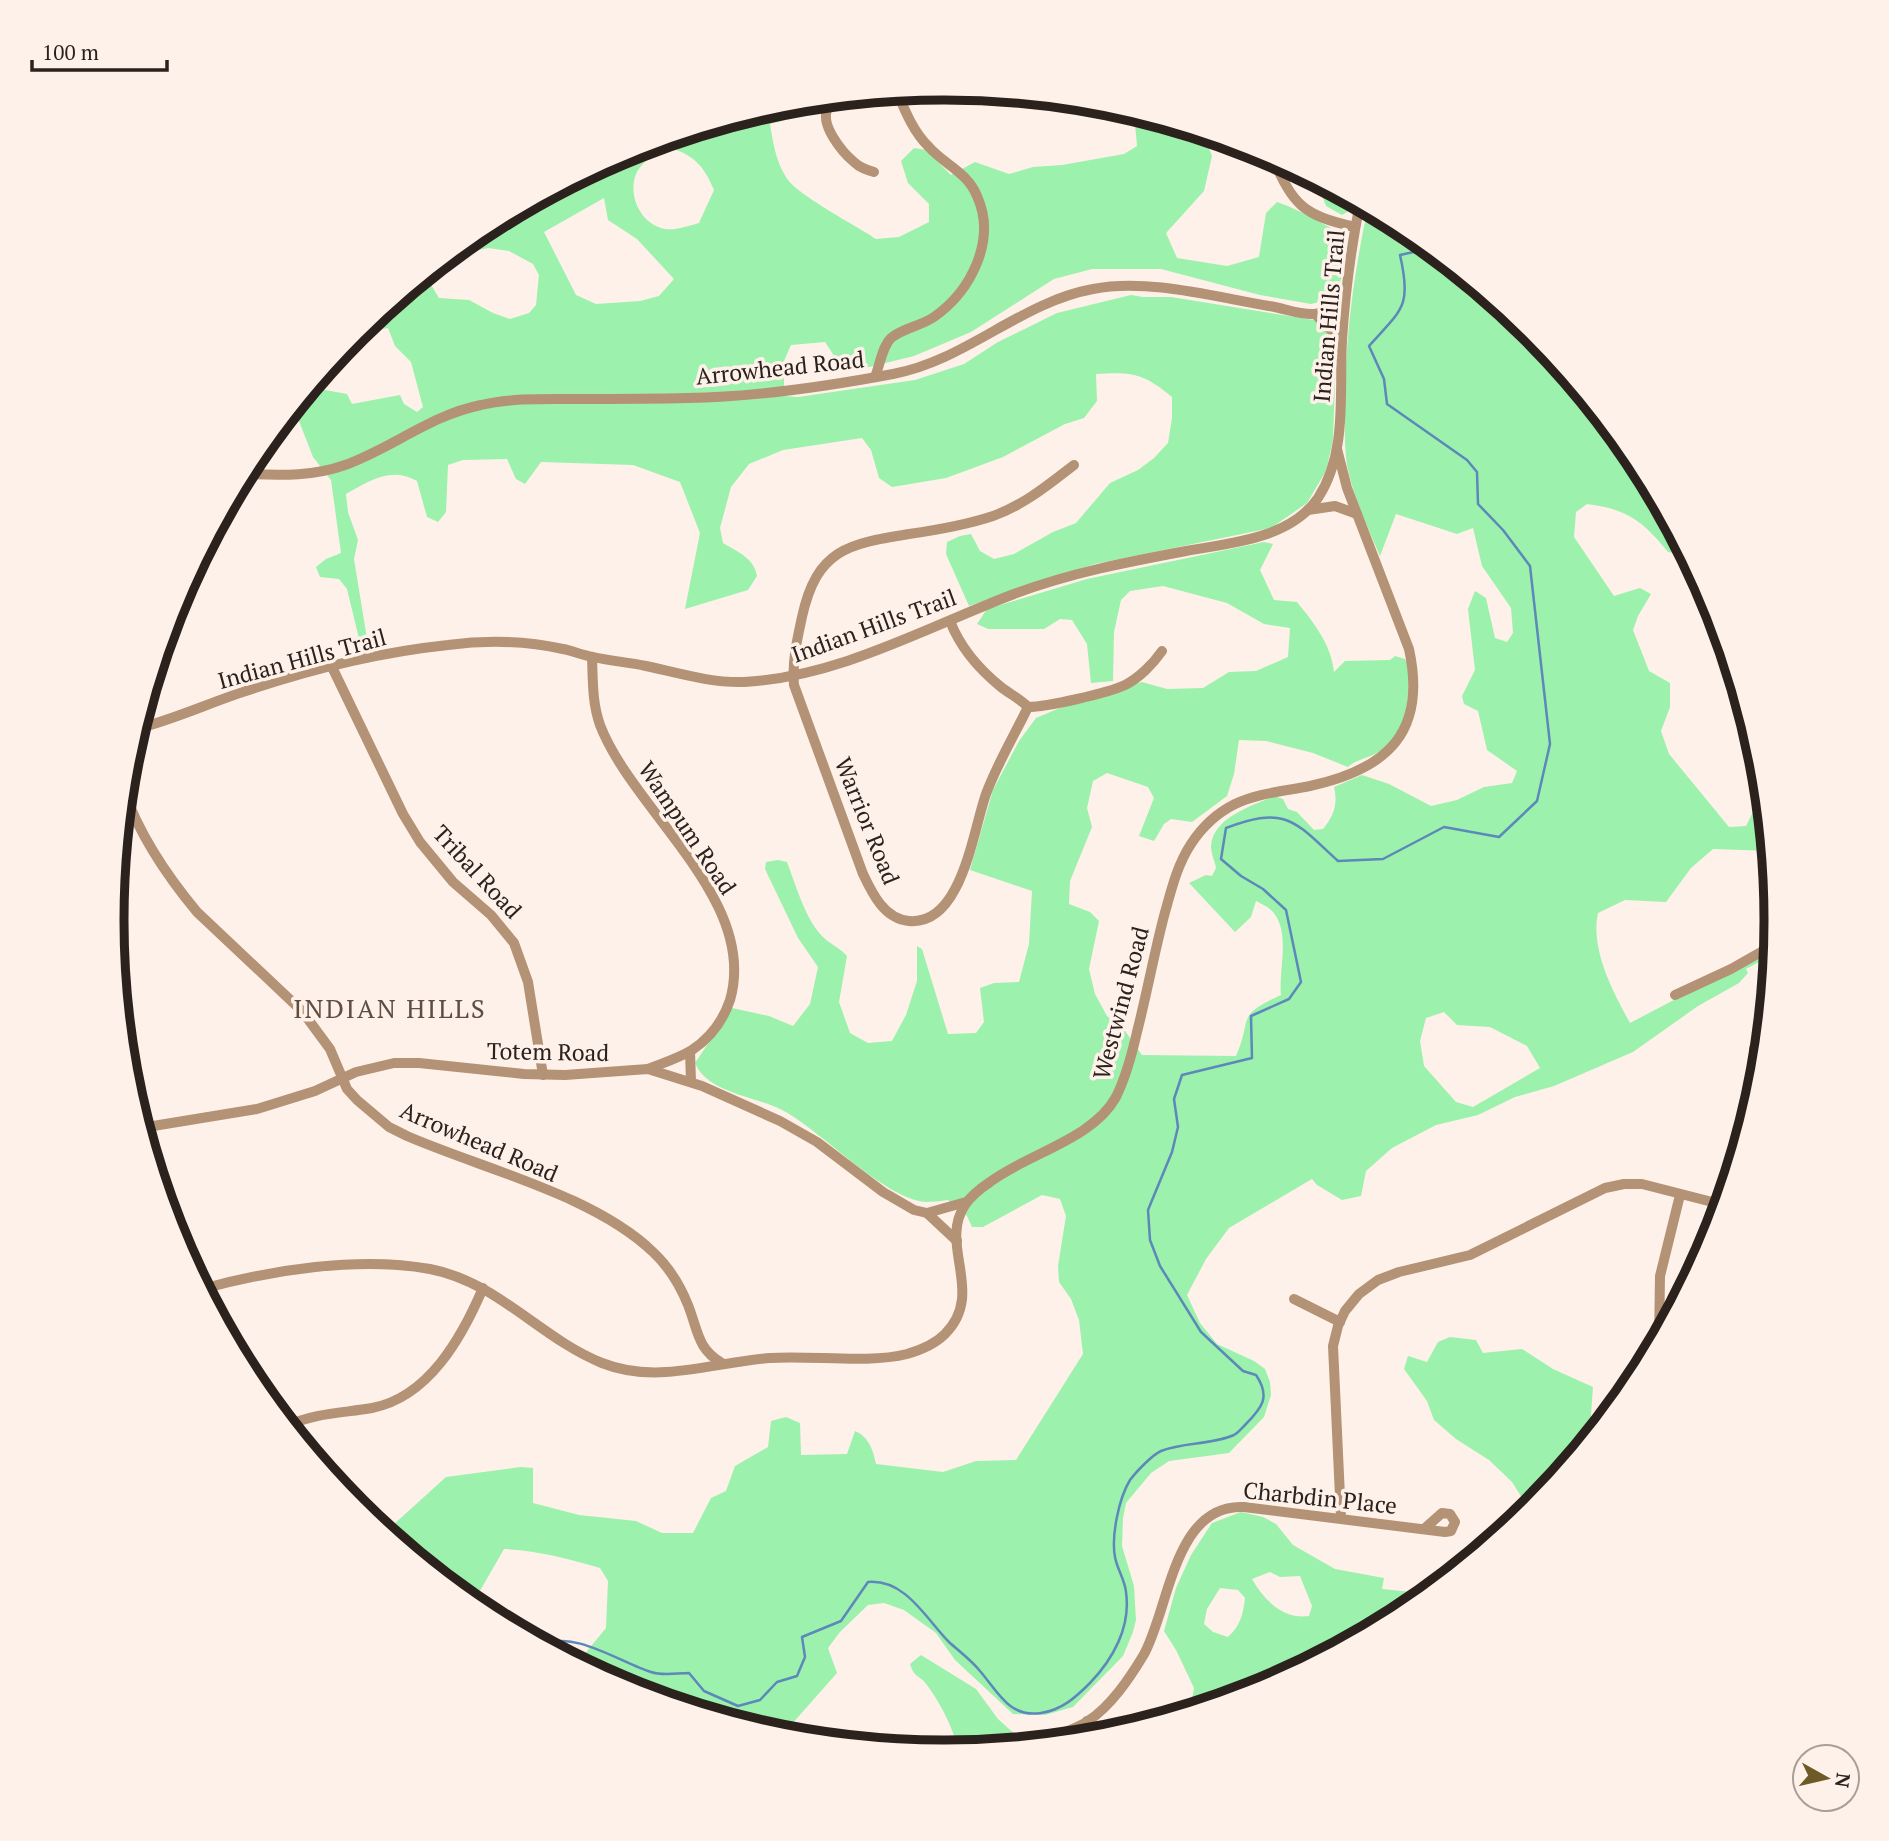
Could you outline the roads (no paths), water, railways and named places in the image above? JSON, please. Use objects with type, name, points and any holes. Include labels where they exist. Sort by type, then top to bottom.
[{"type":"street","points":[[875,377],[889,341],[934,317],[962,289],[975,268],[984,230],[981,207],[972,185],[963,174],[925,144],[902,102]]},
{"type":"street","points":[[828,108],[827,124],[835,139],[852,162],[874,172]]},
{"type":"street","points":[[1278,171],[1300,205],[1319,218],[1355,227]]},
{"type":"street","name":"Indian Hills Trail","points":[[148,725],[277,681],[332,667],[422,648],[485,642],[561,649],[720,681],[741,682],[793,676],[860,655],[1016,594],[1080,573],[1264,535],[1299,518],[1307,510],[1325,486],[1337,449],[1345,299],[1358,212]]},
{"type":"street","name":"Arrowhead Road","points":[[256,474],[306,474],[345,465],[454,412],[482,405],[549,399],[692,398],[852,382],[902,372],[928,364],[1058,300],[1106,287],[1159,288],[1315,314]]},
{"type":"street","points":[[1342,341],[1315,314],[1345,299]]},
{"type":"street","name":"Westwind Road","points":[[966,1202],[1006,1170],[1082,1132],[1098,1121],[1116,1098],[1130,1059],[1175,878],[1187,850],[1205,827],[1224,811],[1250,799],[1349,775],[1382,757],[1399,740],[1406,727],[1413,704],[1413,667],[1399,621],[1347,488],[1337,449]]},
{"type":"street","points":[[793,676],[793,659],[809,590],[821,569],[838,553],[858,543],[956,526],[1007,510],[1039,492],[1074,465]]},
{"type":"street","points":[[1307,510],[1335,506],[1357,514]]},
{"type":"street","points":[[950,621],[953,631],[975,661],[996,683],[1028,708],[1119,687],[1132,680],[1162,651]]},
{"type":"street","name":"Wampum Road","points":[[592,657],[594,703],[607,740],[636,788],[703,878],[716,902],[730,942],[733,977],[728,1004],[711,1034],[690,1052],[648,1069]]},
{"type":"street","name":"Tribal Road","points":[[332,667],[397,802],[420,842],[453,882],[505,929],[519,953],[528,982],[543,1074]]},
{"type":"street","name":"Warrior Road","points":[[793,676],[794,685],[872,893],[887,912],[910,922],[921,921],[935,913],[956,890],[986,794],[1028,708]]},
{"type":"street","name":"Arrowhead Road","points":[[132,809],[139,826],[182,894],[197,912],[302,1011],[330,1049],[347,1089],[369,1111],[389,1127],[407,1136],[569,1200],[629,1232],[651,1250],[674,1277],[702,1346]]},
{"type":"street","points":[[1675,995],[1764,950]]},
{"type":"street","points":[[690,1052],[691,1082]]},
{"type":"street","name":"Totem Road","points":[[151,1127],[257,1110],[315,1091],[377,1065],[394,1063],[543,1074],[604,1074],[648,1069],[691,1082],[780,1121],[817,1142],[896,1201],[927,1213],[957,1241]]},
{"type":"street","points":[[1341,1518],[1332,1354],[1340,1321],[1351,1302],[1378,1280],[1399,1272],[1470,1255],[1605,1188],[1633,1183],[1715,1203]]},
{"type":"street","points":[[1659,1323],[1660,1276],[1680,1195]]},
{"type":"street","points":[[927,1213],[966,1202]]},
{"type":"street","points":[[210,1287],[295,1270],[376,1265],[436,1270],[483,1288],[578,1352],[625,1370],[646,1373],[797,1357],[891,1356],[932,1345],[951,1327],[962,1305],[964,1286],[957,1241],[958,1223],[966,1202]]},
{"type":"street","points":[[295,1423],[315,1416],[388,1404],[407,1394],[424,1381],[451,1347],[483,1288]]},
{"type":"street","points":[[1294,1299],[1340,1321]]},
{"type":"street","points":[[702,1346],[722,1363]]},
{"type":"street","points":[[692,1369],[699,1361],[702,1346]]},
{"type":"street","name":"Charbdin Place","points":[[1059,1733],[1087,1721],[1113,1697],[1143,1656],[1154,1633],[1176,1562],[1193,1535],[1212,1515],[1236,1506],[1424,1529]]},
{"type":"street","points":[[1087,1721],[1091,1727]]},
{"type":"waterway","points":[[554,1642],[568,1641],[582,1644],[655,1673],[689,1673],[704,1691],[738,1706],[760,1700],[777,1682],[797,1676],[805,1657],[802,1637],[841,1621],[868,1582],[893,1587],[914,1602],[949,1642],[977,1667],[1005,1702],[1020,1712],[1041,1713],[1068,1702],[1090,1683],[1113,1653],[1123,1630],[1127,1605],[1125,1588],[1115,1557],[1115,1528],[1122,1497],[1130,1480],[1161,1451],[1235,1434],[1260,1408],[1264,1396],[1256,1375],[1243,1371],[1201,1332],[1160,1266],[1150,1240],[1148,1210],[1172,1152],[1178,1127],[1174,1099],[1182,1075],[1252,1058],[1251,1016],[1289,999],[1301,982],[1286,910],[1263,889],[1241,876],[1221,859],[1226,828],[1263,818],[1288,821],[1311,836],[1338,861],[1383,859],[1444,827],[1499,837],[1537,801],[1550,744],[1530,566],[1503,530],[1478,504],[1477,472],[1467,460],[1387,404],[1384,379],[1369,346],[1401,306],[1405,286],[1400,255],[1418,251]]},
{"type":"district","name":"INDIAN HILLS","points":[[390,1009]]}]
